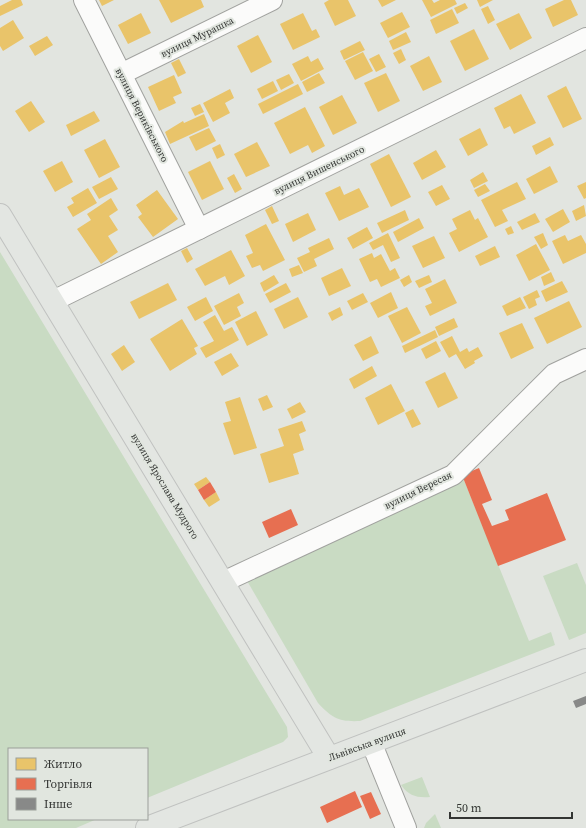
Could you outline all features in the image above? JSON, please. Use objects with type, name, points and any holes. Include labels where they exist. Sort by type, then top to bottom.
[{"type":"main road","name":"вулиця Ярослава Мудрого","points":[[0,215],[330,758]]},
{"type":"main road","name":"Львівська вулиця","points":[[148,828],[586,660]]},
{"type":"street","name":"вулиця Вериківського","points":[[84,0],[199,229]]},
{"type":"street","name":"вулиця Мурашка","points":[[121,74],[272,0]]},
{"type":"street","name":"вулиця Вишенського","points":[[53,301],[586,38]]},
{"type":"street","name":"вулиця Вересая","points":[[223,582],[453,474],[554,374],[586,359]]},
{"type":"street","points":[[371,742],[406,828]]},
{"type":"green space","points":[[0,252],[287,727],[288,737],[283,742],[148,798],[148,748],[8,748],[8,820],[95,820],[76,828],[0,828]]},
{"type":"green space","points":[[462,475],[529,641],[551,632],[555,645],[360,721],[341,720],[332,716],[318,703],[246,579]]},
{"type":"green space","points":[[577,563],[586,585],[586,633],[569,640],[543,576]]},
{"type":"green space","points":[[422,777],[430,797],[414,796],[407,792],[401,785]]},
{"type":"green space","points":[[435,814],[441,828],[424,828],[426,823]]},
{"type":"building: Житло","points":[[12,0],[21,0],[23,5],[0,16],[0,6]]},
{"type":"building: Житло","points":[[99,0],[114,0],[102,6]]},
{"type":"building: Житло","points":[[159,0],[201,0],[204,7],[171,23]]},
{"type":"building: Житло","points":[[329,0],[348,0],[356,16],[335,26],[324,3]]},
{"type":"building: Житло","points":[[378,0],[396,0],[382,7]]},
{"type":"building: Житло","points":[[422,0],[432,0],[434,3],[440,0],[455,0],[457,4],[431,17]]},
{"type":"building: Житло","points":[[477,0],[493,0],[480,7]]},
{"type":"building: Житло","points":[[564,0],[571,0],[578,15],[553,27],[545,9]]},
{"type":"building: Житло","points":[[465,3],[468,8],[457,14],[454,8]]},
{"type":"building: Житло","points":[[488,6],[495,20],[488,24],[481,9]]},
{"type":"building: Житло","points":[[452,9],[459,23],[436,34],[430,20]]},
{"type":"building: Житло","points":[[402,12],[410,27],[388,38],[380,23]]},
{"type":"building: Житло","points":[[141,13],[151,33],[128,44],[118,25]]},
{"type":"building: Житло","points":[[303,13],[312,31],[316,29],[320,37],[293,50],[280,24]]},
{"type":"building: Житло","points":[[519,13],[532,38],[510,50],[496,24]]},
{"type":"building: Житло","points":[[13,20],[24,38],[3,51],[0,46],[0,28]]},
{"type":"building: Житло","points":[[474,29],[489,59],[465,71],[450,41]]},
{"type":"building: Житло","points":[[406,32],[411,42],[393,50],[389,41]]},
{"type":"building: Житло","points":[[258,35],[272,62],[251,73],[237,46]]},
{"type":"building: Житло","points":[[47,36],[53,45],[35,56],[29,46]]},
{"type":"building: Житло","points":[[360,41],[365,50],[344,60],[340,51]]},
{"type":"building: Житло","points":[[401,49],[406,60],[399,64],[393,53]]},
{"type":"building: Житло","points":[[363,52],[373,71],[355,80],[345,61]]},
{"type":"building: Житло","points":[[379,54],[386,67],[376,72],[369,59]]},
{"type":"building: Житло","points":[[308,56],[311,62],[318,58],[324,69],[301,81],[292,64]]},
{"type":"building: Житло","points":[[429,56],[442,82],[423,91],[410,66]]},
{"type":"building: Житло","points":[[179,59],[186,73],[178,77],[171,63]]},
{"type":"building: Житло","points":[[319,73],[325,83],[307,92],[302,82]]},
{"type":"building: Житло","points":[[386,73],[400,101],[378,112],[364,83]]},
{"type":"building: Житло","points":[[289,74],[294,83],[281,90],[276,80]]},
{"type":"building: Житло","points":[[174,75],[182,93],[173,97],[176,103],[159,111],[148,87]]},
{"type":"building: Житло","points":[[273,81],[278,91],[262,99],[257,89]]},
{"type":"building: Житло","points":[[298,84],[303,94],[263,114],[258,104]]},
{"type":"building: Житло","points":[[566,86],[582,119],[563,128],[547,96]]},
{"type":"building: Житло","points":[[230,89],[234,98],[225,103],[230,113],[213,122],[203,103]]},
{"type":"building: Житло","points":[[521,94],[536,123],[514,134],[510,126],[504,129],[494,108]]},
{"type":"building: Житло","points":[[342,95],[357,123],[333,135],[319,107]]},
{"type":"building: Житло","points":[[31,101],[45,122],[29,132],[15,111]]},
{"type":"building: Житло","points":[[200,104],[204,112],[195,116],[191,108]]},
{"type":"building: Житло","points":[[305,107],[325,146],[312,153],[308,145],[290,154],[274,123]]},
{"type":"building: Житло","points":[[94,111],[100,121],[71,136],[66,125]]},
{"type":"building: Житло","points":[[204,114],[209,126],[170,144],[165,132],[183,121],[184,123]]},
{"type":"building: Житло","points":[[209,128],[216,141],[196,151],[189,137]]},
{"type":"building: Житло","points":[[480,128],[488,145],[468,156],[459,139]]},
{"type":"building: Житло","points":[[550,137],[554,145],[536,155],[532,146]]},
{"type":"building: Житло","points":[[105,139],[120,167],[99,178],[84,150]]},
{"type":"building: Житло","points":[[257,142],[270,166],[246,177],[234,154]]},
{"type":"building: Житло","points":[[220,144],[225,155],[217,159],[212,148]]},
{"type":"building: Житло","points":[[436,150],[446,167],[422,180],[413,163]]},
{"type":"building: Житло","points":[[389,154],[411,197],[391,207],[370,164]]},
{"type":"building: Житло","points":[[62,161],[73,182],[55,192],[43,171]]},
{"type":"building: Житло","points":[[210,161],[224,189],[202,200],[188,172]]},
{"type":"building: Житло","points":[[550,166],[558,182],[534,194],[526,179]]},
{"type":"building: Житло","points":[[483,172],[488,181],[474,188],[470,180]]},
{"type":"building: Житло","points":[[234,174],[242,189],[235,193],[227,178]]},
{"type":"building: Житло","points":[[111,177],[118,189],[99,199],[92,187]]},
{"type":"building: Житло","points":[[517,182],[526,199],[502,210],[508,221],[495,227],[481,200]]},
{"type":"building: Житло","points":[[586,182],[586,198],[584,199],[577,186]]},
{"type":"building: Житло","points":[[485,184],[490,191],[478,197],[474,190]]},
{"type":"building: Житло","points":[[442,185],[450,199],[436,206],[428,192]]},
{"type":"building: Житло","points":[[340,186],[344,195],[359,188],[369,207],[339,221],[325,193]]},
{"type":"building: Житло","points":[[88,188],[97,203],[73,217],[67,207],[74,203],[71,198]]},
{"type":"building: Житло","points":[[157,190],[178,219],[153,237],[138,217],[142,214],[136,205]]},
{"type":"building: Житло","points":[[111,198],[118,210],[109,216],[118,230],[108,236],[118,252],[101,264],[77,229],[91,220],[87,214]]},
{"type":"building: Житло","points":[[584,205],[586,216],[576,221],[572,211]]},
{"type":"building: Житло","points":[[272,206],[279,221],[272,224],[265,210]]},
{"type":"building: Житло","points":[[563,209],[570,222],[553,232],[545,219]]},
{"type":"building: Житло","points":[[405,210],[409,220],[382,233],[377,223]]},
{"type":"building: Житло","points":[[470,210],[475,220],[478,218],[488,237],[459,252],[449,233],[457,229],[452,219]]},
{"type":"building: Житло","points":[[308,213],[316,230],[293,242],[285,224]]},
{"type":"building: Житло","points":[[535,213],[540,222],[522,230],[517,222]]},
{"type":"building: Житло","points":[[419,218],[424,228],[398,242],[393,232]]},
{"type":"building: Житло","points":[[266,224],[285,260],[263,271],[260,265],[252,268],[246,256],[253,253],[245,235]]},
{"type":"building: Житло","points":[[511,226],[514,233],[508,235],[505,229]]},
{"type":"building: Житло","points":[[367,227],[373,238],[353,249],[347,238]]},
{"type":"building: Житло","points":[[388,233],[400,258],[391,262],[383,245],[373,250],[369,243]]},
{"type":"building: Житло","points":[[543,233],[548,245],[541,249],[534,237]]},
{"type":"building: Житло","points":[[565,235],[568,241],[581,235],[586,244],[586,253],[563,264],[552,241]]},
{"type":"building: Житло","points":[[434,236],[445,258],[423,268],[412,246]]},
{"type":"building: Житло","points":[[329,238],[334,249],[314,259],[317,266],[304,272],[297,258],[310,252],[308,248]]},
{"type":"building: Житло","points":[[536,244],[550,270],[529,281],[516,255]]},
{"type":"building: Житло","points":[[495,246],[500,257],[480,266],[475,256]]},
{"type":"building: Житло","points":[[187,248],[193,259],[187,263],[181,251]]},
{"type":"building: Житло","points":[[231,250],[245,276],[229,285],[225,276],[205,286],[195,269]]},
{"type":"building: Житло","points":[[372,253],[374,258],[381,254],[390,271],[395,268],[400,278],[381,287],[377,279],[370,282],[359,259]]},
{"type":"building: Житло","points":[[299,265],[303,273],[292,277],[289,269]]},
{"type":"building: Житло","points":[[342,268],[351,286],[329,296],[321,278]]},
{"type":"building: Житло","points":[[551,272],[555,281],[544,286],[541,277]]},
{"type":"building: Житло","points":[[274,275],[279,283],[264,292],[260,283]]},
{"type":"building: Житло","points":[[409,275],[412,282],[404,287],[400,280]]},
{"type":"building: Житло","points":[[429,275],[432,282],[419,288],[415,281]]},
{"type":"building: Житло","points":[[445,279],[457,303],[430,316],[425,306],[432,303],[425,289]]},
{"type":"building: Житло","points":[[562,281],[568,292],[546,302],[541,291]]},
{"type":"building: Житло","points":[[168,283],[177,300],[139,319],[130,302]]},
{"type":"building: Житло","points":[[286,283],[291,292],[270,303],[265,294]]},
{"type":"building: Житло","points":[[537,290],[540,297],[535,299],[537,305],[529,309],[523,297]]},
{"type":"building: Житло","points":[[391,292],[398,308],[378,318],[370,303]]},
{"type":"building: Житло","points":[[239,293],[244,303],[237,307],[241,316],[224,325],[214,306]]},
{"type":"building: Житло","points":[[363,293],[368,302],[352,310],[347,301]]},
{"type":"building: Житло","points":[[206,297],[213,311],[195,321],[187,307]]},
{"type":"building: Житло","points":[[298,297],[308,317],[284,329],[274,309]]},
{"type":"building: Житло","points":[[520,297],[526,308],[507,316],[502,306]]},
{"type":"building: Житло","points":[[569,301],[582,327],[547,344],[534,318]]},
{"type":"building: Житло","points":[[340,307],[343,315],[332,321],[328,313]]},
{"type":"building: Житло","points":[[407,307],[421,333],[402,343],[388,316]]},
{"type":"building: Житло","points":[[256,311],[268,335],[247,346],[235,322]]},
{"type":"building: Житло","points":[[215,315],[224,331],[232,327],[239,340],[206,358],[200,348],[214,341],[203,322]]},
{"type":"building: Житло","points":[[454,318],[458,327],[439,336],[435,327]]},
{"type":"building: Житло","points":[[182,319],[198,346],[194,348],[197,354],[170,371],[150,339]]},
{"type":"building: Житло","points":[[522,323],[534,348],[511,359],[499,333]]},
{"type":"building: Житло","points":[[435,330],[438,337],[405,353],[402,346]]},
{"type":"building: Житло","points":[[371,336],[379,353],[363,361],[354,345]]},
{"type":"building: Житло","points":[[452,336],[460,352],[467,348],[469,352],[478,347],[483,356],[474,361],[475,363],[465,369],[456,354],[449,358],[440,342]]},
{"type":"building: Житло","points":[[436,341],[441,351],[426,359],[421,349]]},
{"type":"building: Житло","points":[[124,345],[135,362],[122,371],[111,354]]},
{"type":"building: Житло","points":[[231,353],[239,366],[222,376],[214,362]]},
{"type":"building: Житло","points":[[372,366],[377,376],[354,389],[349,379]]},
{"type":"building: Житло","points":[[445,372],[458,398],[438,408],[425,382]]},
{"type":"building: Житло","points":[[391,384],[405,411],[378,425],[365,398]]},
{"type":"building: Житло","points":[[267,395],[273,407],[263,411],[258,399]]},
{"type":"building: Житло","points":[[240,397],[257,448],[234,455],[223,423],[231,421],[225,402]]},
{"type":"building: Житло","points":[[300,402],[306,412],[292,419],[287,409]]},
{"type":"building: Житло","points":[[413,409],[421,424],[412,428],[405,413]]},
{"type":"building: Житло","points":[[302,421],[306,431],[299,434],[304,450],[293,454],[299,474],[269,483],[260,454],[284,446],[278,429]]},
{"type":"building: Житло","points":[[206,477],[210,482],[198,490],[194,484]]},
{"type":"building: Житло","points":[[216,492],[220,500],[209,507],[204,500]]},
{"type":"building: Торгівля","points":[[479,468],[492,500],[482,504],[492,526],[509,520],[505,510],[547,493],[566,540],[498,566],[462,475]]},
{"type":"building: Торгівля","points":[[210,482],[216,492],[204,500],[198,490]]},
{"type":"building: Торгівля","points":[[291,509],[298,525],[269,538],[262,522]]},
{"type":"building: Торгівля","points":[[355,791],[362,807],[327,823],[320,807]]},
{"type":"building: Торгівля","points":[[371,792],[381,814],[370,819],[360,796]]},
{"type":"building: Інше","points":[[586,696],[586,704],[576,708],[573,701]]}]
